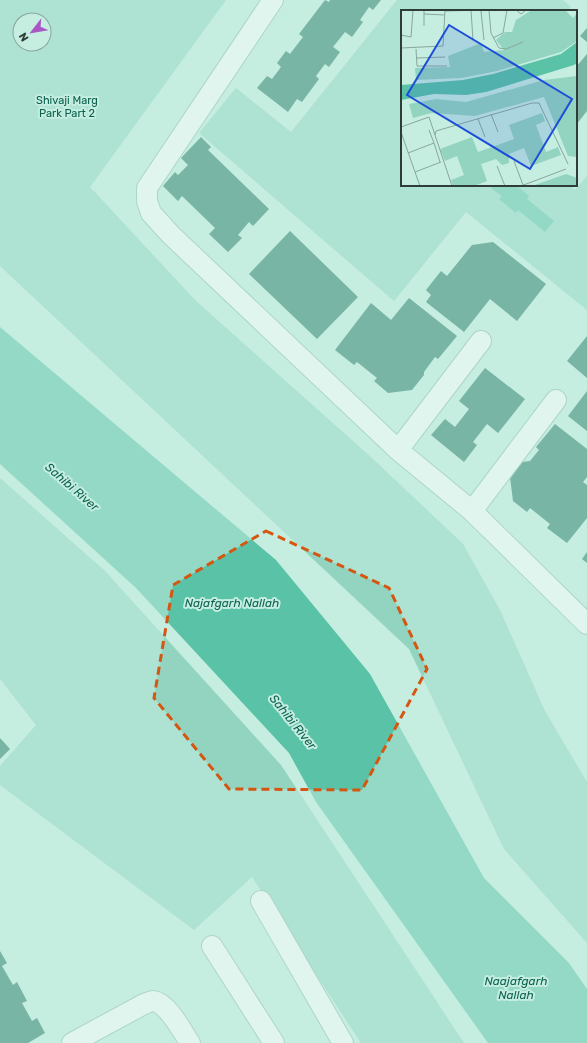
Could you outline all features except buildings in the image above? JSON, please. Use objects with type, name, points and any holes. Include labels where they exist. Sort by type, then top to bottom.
[{"type":"street","points":[[273,0],[147,188],[147,201],[151,213],[171,235],[398,450],[472,511],[587,624]]},
{"type":"street","points":[[398,450],[481,341]]},
{"type":"street","points":[[472,511],[556,400]]},
{"type":"street","points":[[261,901],[343,1043]]},
{"type":"street","points":[[212,946],[274,1043]]},
{"type":"street","points":[[72,1043],[152,1001],[161,1004],[168,1010],[190,1043]]},
{"type":"highlighted area","points":[[266,531],[389,588],[427,669],[362,790],[229,789],[154,698],[173,585]]},
{"type":"green space","name":"Shivaji Marg Park Part 2","points":[[0,0],[226,0],[90,187],[196,301],[372,458],[463,544],[500,610],[545,711],[587,782],[587,943],[504,849],[409,649],[0,266]]},
{"type":"green space","points":[[397,0],[563,0],[571,7],[569,10],[401,10],[401,186],[570,186],[575,190],[587,176],[587,310],[466,212],[394,301],[199,133],[236,88],[291,132]]},
{"type":"green space","points":[[0,478],[105,571],[281,765],[464,1043],[361,1043],[252,877],[194,930],[0,785],[0,766],[36,725],[0,679]]},
{"type":"water","points":[[493,186],[517,186],[529,196],[527,199],[554,221],[545,232],[518,210],[516,213],[499,199],[502,196],[491,188]]},
{"type":"water","points":[[0,327],[276,560],[370,674],[484,878],[569,963],[587,989],[587,1043],[488,1043],[316,802],[289,753],[136,588],[0,464]]},
{"type":"water label","name":"Sahibi River","points":[[72,487]]},
{"type":"water label","name":"Najafgarh Nallah","points":[[232,603]]},
{"type":"water label","name":"Sahibi River","points":[[293,722]]},
{"type":"water label","name":"Naajafgarh Nallah","points":[[516,988]]}]
